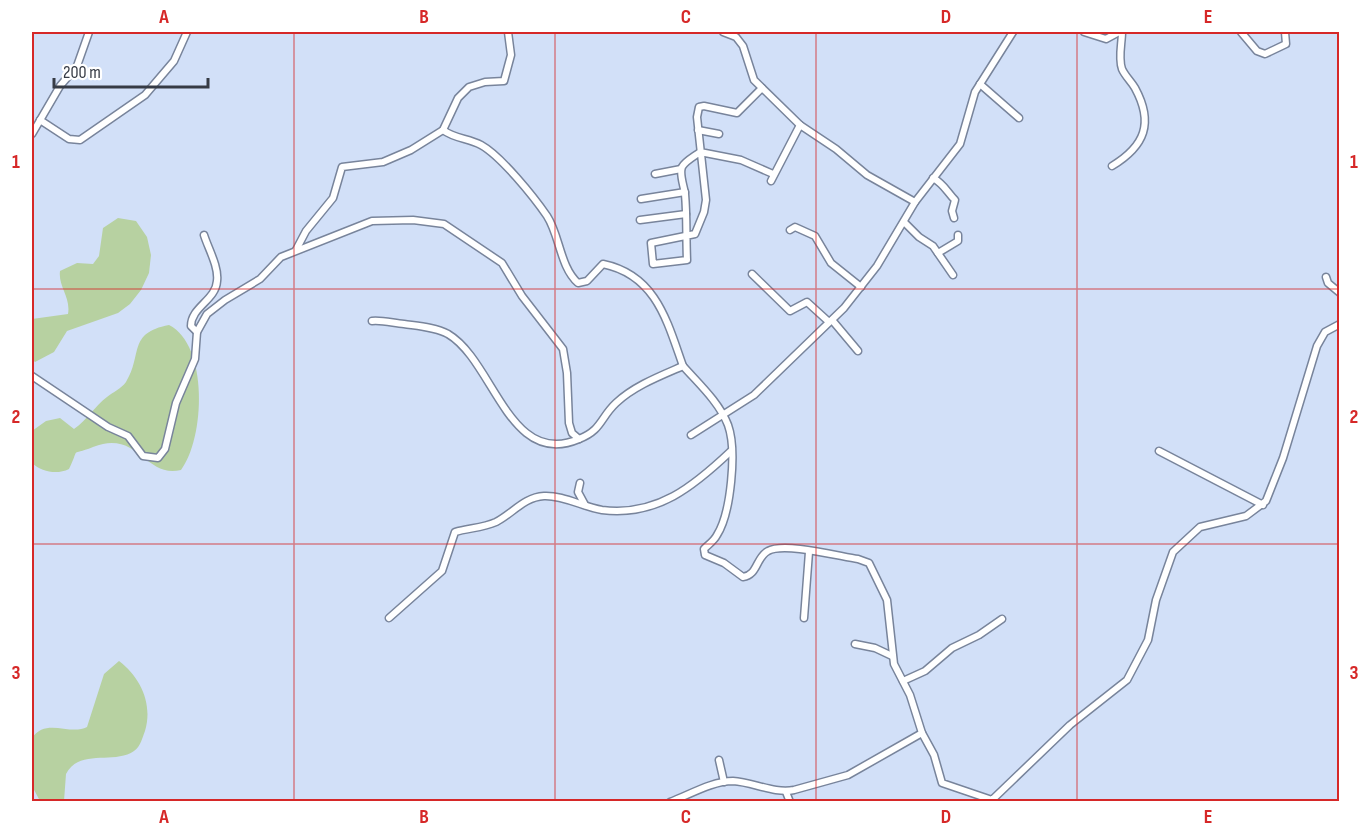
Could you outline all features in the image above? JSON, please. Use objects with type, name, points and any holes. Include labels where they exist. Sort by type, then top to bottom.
[{"type":"street","points":[[32,134],[60,86],[77,66],[89,32]]},
{"type":"street","points":[[40,120],[69,139],[80,140],[144,95],[174,61],[187,32]]},
{"type":"street","points":[[296,250],[306,231],[333,198],[342,167],[382,162],[411,150],[443,130],[458,98],[468,87],[505,80],[512,48],[508,32]]},
{"type":"street","points":[[723,32],[740,41],[754,80],[800,125],[836,149],[867,176],[915,202]]},
{"type":"street","points":[[691,435],[754,394],[830,321],[861,287],[877,266],[915,202],[960,144],[970,104],[1011,34],[1002,32]]},
{"type":"street","points":[[1084,32],[1106,39],[1120,32],[1121,66],[1142,102],[1146,120],[1138,144],[1128,156],[1112,166]]},
{"type":"street","points":[[1241,32],[1257,51],[1265,54],[1286,44],[1285,32]]},
{"type":"street","points":[[980,84],[1019,118]]},
{"type":"street","points":[[681,169],[686,214],[686,237],[687,260],[653,264],[651,243],[686,237],[695,234],[704,212],[705,188],[697,112],[701,106],[737,113],[762,88]]},
{"type":"street","points":[[771,181],[800,125]]},
{"type":"street","points":[[443,130],[453,137],[479,144],[502,162],[548,217],[569,270],[578,282],[587,281],[603,264],[623,272],[648,288],[657,300],[683,366],[704,388],[724,415],[730,433],[731,477],[722,523],[716,537],[704,549],[705,555],[724,563],[743,578],[751,575],[761,557],[773,549],[862,560],[873,568],[889,607],[892,656],[922,733],[934,755],[943,785],[992,801],[1077,719],[1127,680],[1148,640],[1156,600],[1173,552],[1200,527],[1246,516],[1263,505],[1269,496],[1283,459],[1317,346],[1325,332],[1340,324]]},
{"type":"street","points":[[698,130],[719,134]]},
{"type":"street","points":[[700,152],[741,160],[773,174]]},
{"type":"street","points":[[655,174],[681,169],[700,152]]},
{"type":"street","points":[[933,177],[946,186],[948,193],[956,200],[952,211],[954,218]]},
{"type":"street","points":[[641,199],[684,192]]},
{"type":"street","points":[[640,220],[686,214]]},
{"type":"street","points":[[32,376],[108,427],[128,436],[143,456],[156,458],[165,449],[176,403],[195,359],[197,332],[203,319],[218,305],[260,279],[276,261],[296,250],[314,246],[372,221],[413,220],[444,224],[493,255],[506,267],[522,296],[563,349],[567,373],[569,423],[572,433],[579,439]]},
{"type":"street","points":[[904,222],[938,253],[953,275]]},
{"type":"street","points":[[790,230],[795,227],[815,236],[831,263],[861,287]]},
{"type":"street","points":[[197,332],[191,326],[193,316],[213,293],[218,280],[204,234]]},
{"type":"street","points":[[938,253],[958,241],[958,235]]},
{"type":"street","points":[[752,274],[790,311],[807,302],[830,321],[858,351]]},
{"type":"street","points":[[1326,277],[1329,285],[1340,293]]},
{"type":"street","points":[[372,321],[423,327],[448,334],[471,358],[497,397],[528,436],[552,445],[579,439],[596,430],[614,405],[626,395],[683,366]]},
{"type":"street","points":[[389,618],[442,570],[455,532],[496,522],[534,497],[552,496],[600,510],[622,510],[672,499],[687,490],[731,451]]},
{"type":"street","points":[[1159,451],[1263,505]]},
{"type":"street","points":[[580,483],[578,492],[586,506]]},
{"type":"street","points":[[804,618],[809,552]]},
{"type":"street","points":[[903,681],[925,671],[951,648],[979,635],[1002,619]]},
{"type":"street","points":[[855,645],[875,648],[892,656]]},
{"type":"street","points":[[670,801],[724,782],[748,783],[786,792],[848,775],[922,733]]},
{"type":"street","points":[[719,760],[724,782]]},
{"type":"street","points":[[786,792],[790,801]]},
{"type":"green space","points":[[118,218],[136,221],[147,237],[151,255],[149,273],[141,290],[130,304],[118,313],[67,331],[54,352],[35,362],[32,359],[32,319],[68,314],[68,302],[60,271],[77,263],[93,264],[99,256],[103,228]]},
{"type":"green space","points":[[169,325],[182,336],[191,352],[197,371],[199,393],[195,437],[189,456],[181,470],[169,471],[159,468],[132,449],[121,444],[109,443],[76,453],[69,469],[64,471],[50,472],[32,463],[32,431],[46,421],[60,418],[74,429],[126,382],[141,339],[147,333]]},
{"type":"green space","points":[[119,661],[133,675],[146,701],[147,721],[140,744],[126,755],[79,761],[66,774],[64,801],[40,801],[32,786],[32,738],[44,729],[73,730],[87,727],[104,674]]}]
